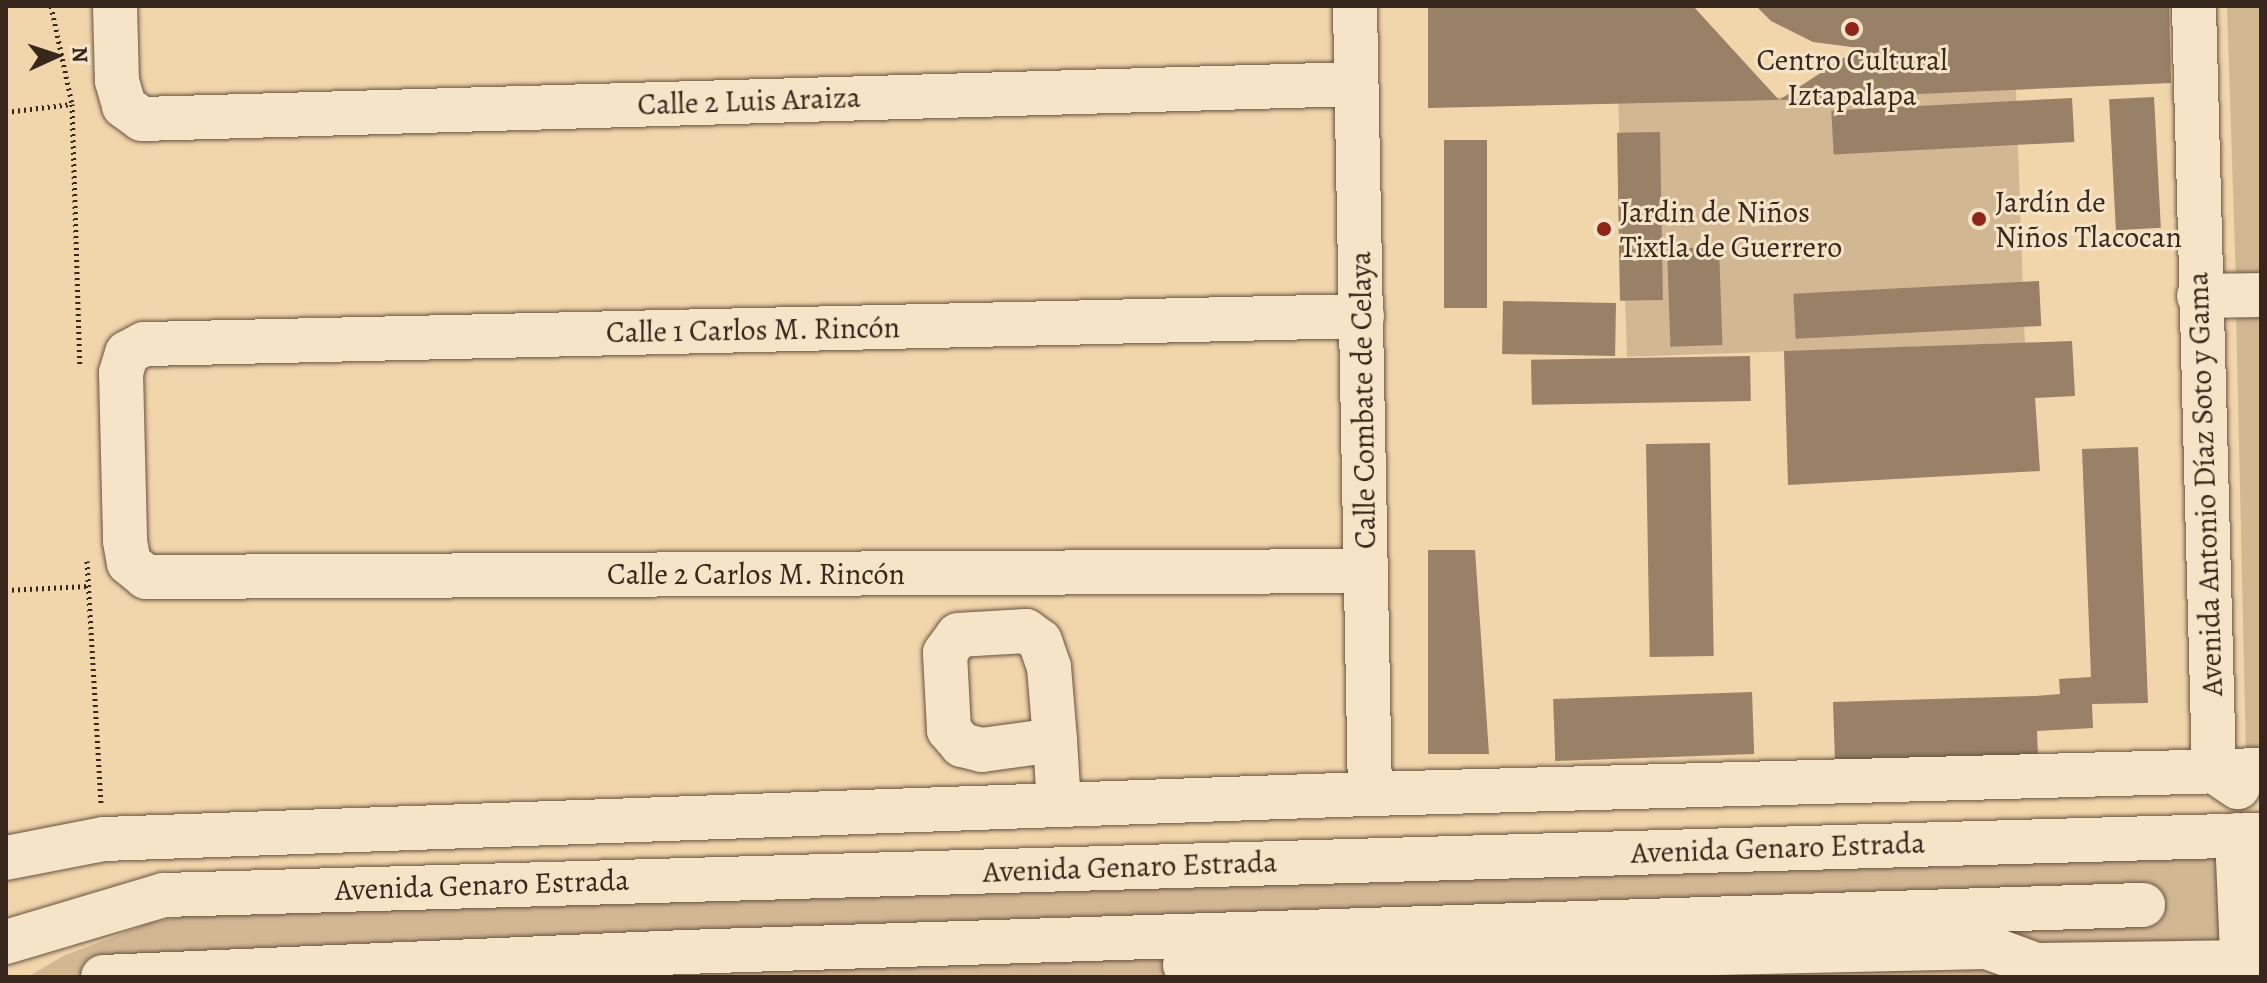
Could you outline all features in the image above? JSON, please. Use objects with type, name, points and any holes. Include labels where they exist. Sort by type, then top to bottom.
[{"type":"street","name":"Calle 2 Luis Araiza","points":[[115,6],[117,81],[124,106],[142,119],[1356,84]]},
{"type":"street","name":"Calle Combate de Celaya","points":[[1355,6],[1370,794]]},
{"type":"street","name":"Avenida Antonio Díaz Soto y Gama","points":[[2194,6],[2199,296],[2214,771]]},
{"type":"street","points":[[2199,296],[2261,295]]},
{"type":"street","name":"Calle 1 Carlos M. Rincón","points":[[146,577],[129,563],[125,541],[121,373],[127,353],[144,344],[1362,316]]},
{"type":"street","name":"Calle 2 Carlos M. Rincón","points":[[146,577],[1366,571]]},
{"type":"street","points":[[1055,740],[1059,805]]},
{"type":"street","points":[[103,977],[1988,928],[2036,965],[2243,970],[2256,805],[2214,771]]},
{"type":"street","name":"Avenida Genaro Estrada","points":[[6,858],[104,839],[1370,794],[2214,771]]},
{"type":"street","name":"Avenida Genaro Estrada","points":[[6,942],[164,895],[1937,843],[2033,816],[2185,813],[2256,805]]},
{"type":"street","points":[[739,977],[1988,928],[2143,905]]},
{"type":"path","points":[[6,112],[72,104]]},
{"type":"path","points":[[6,590],[88,586]]},
{"type":"shaded area","points":[[2227,6],[2261,6],[2261,281],[2236,282]]},
{"type":"shaded area","points":[[2016,89],[2025,343],[1627,357],[1618,103]]},
{"type":"shaded area","points":[[2261,307],[2261,756],[2246,757],[2236,308]]},
{"type":"shaded area","points":[[2261,856],[2261,977],[28,977],[63,956],[150,923],[200,913]]},
{"type":"building","points":[[1428,6],[1693,6],[1779,100],[1428,108]]},
{"type":"building","points":[[1756,6],[2169,6],[2171,83],[1779,100],[1859,48],[1813,42],[1771,21]]},
{"type":"building","points":[[2154,97],[2161,228],[2116,230],[2109,99]]},
{"type":"building","points":[[2072,98],[2074,142],[1834,155],[1831,111]]},
{"type":"building","points":[[1660,132],[1663,300],[1620,301],[1617,133]]},
{"type":"building","points":[[1444,140],[1487,140],[1487,308],[1444,308]]},
{"type":"building","points":[[1719,247],[1722,345],[1670,347],[1667,249]]},
{"type":"building","points":[[2039,281],[2041,326],[1796,339],[1793,294]]},
{"type":"building","points":[[1503,301],[1616,303],[1615,356],[1502,354]]},
{"type":"building","points":[[2072,341],[2075,396],[2035,398],[2040,471],[1788,485],[1784,351]]},
{"type":"building","points":[[1750,356],[1751,401],[1532,405],[1531,360]]},
{"type":"building","points":[[1710,443],[1714,656],[1650,657],[1646,444]]},
{"type":"building","points":[[2138,447],[2148,703],[2092,704],[2093,728],[2037,731],[2038,755],[1835,763],[1833,702],[2060,694],[2059,679],[2091,677],[2082,449]]},
{"type":"building","points":[[1428,550],[1475,550],[1489,754],[1428,754]]},
{"type":"building","points":[[1752,692],[1754,754],[1555,761],[1553,699]]},
{"type":"place","name":"Centro Cultural Iztapalapa","points":[[1852,29]]},
{"type":"place","name":"Jardín de Niños Tlacocan","points":[[1979,219]]},
{"type":"place","name":"Jardin de Niños Tixtla de Guerrero","points":[[1604,229]]}]
